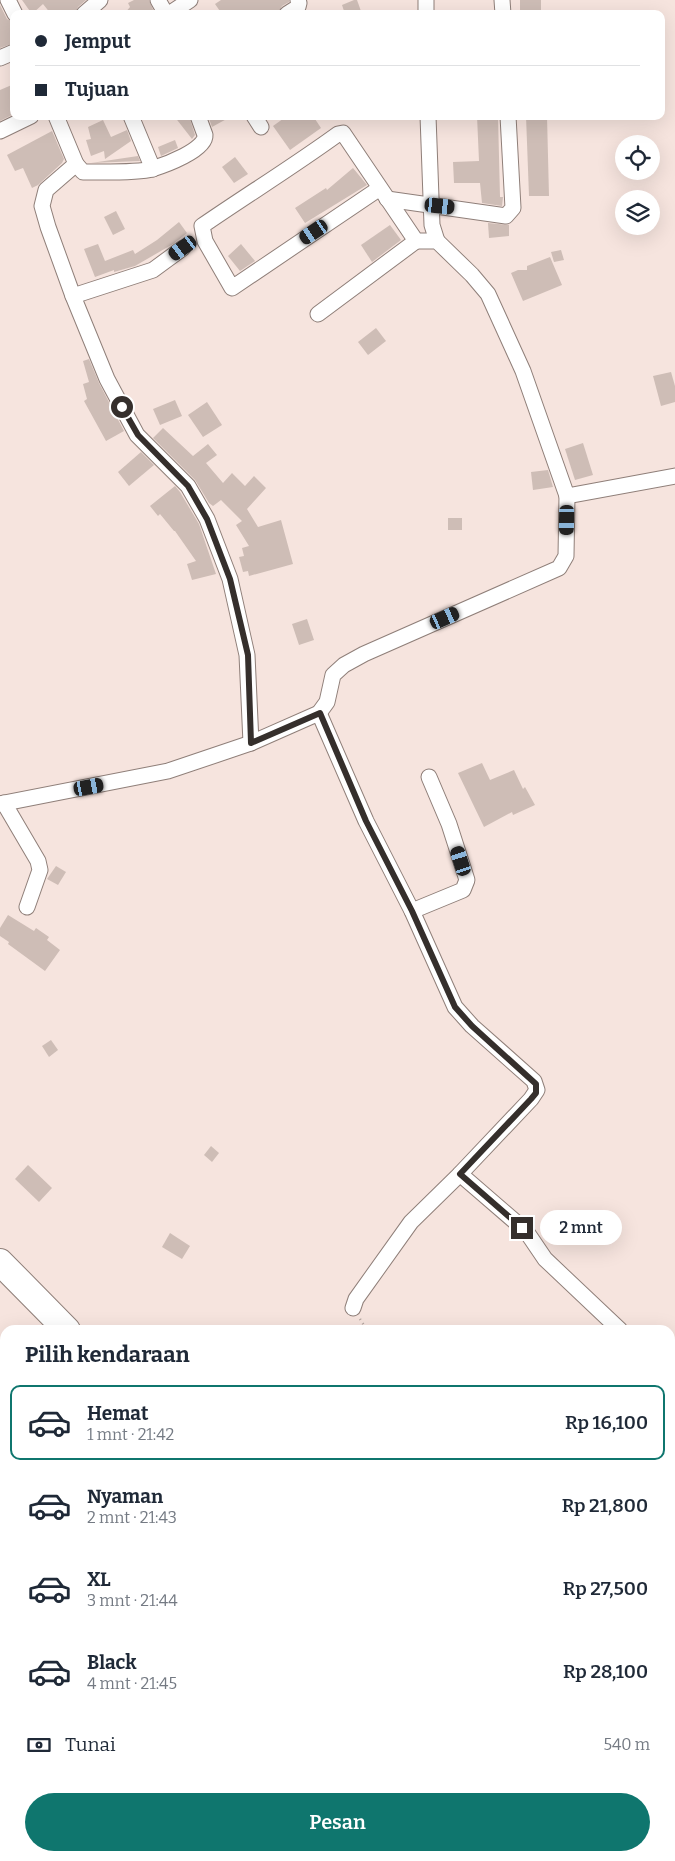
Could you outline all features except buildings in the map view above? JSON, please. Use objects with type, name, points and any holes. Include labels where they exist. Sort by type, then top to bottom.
[{"type":"highway","points":[[0,1262],[62,1325]]},
{"type":"street","points":[[89,10],[100,0]]},
{"type":"street","points":[[174,10],[190,0]]},
{"type":"street","points":[[292,10],[299,5],[298,0]]},
{"type":"street","points":[[0,131],[23,120]]},
{"type":"street","points":[[58,120],[76,164],[83,172],[153,169],[192,152],[202,144],[205,135],[199,120]]},
{"type":"street","points":[[133,120],[153,169]]},
{"type":"street","points":[[27,907],[40,870],[38,861],[2,804],[168,771],[251,743],[320,713],[327,702],[333,674],[344,665],[364,654],[559,568],[566,556],[567,496],[524,371],[488,294],[437,242],[432,225],[430,204],[428,120]]},
{"type":"street","points":[[416,241],[383,193],[347,137],[344,134],[338,134],[202,226],[205,241],[232,288],[383,193],[430,204],[506,216],[512,211],[508,120]]},
{"type":"street","points":[[76,164],[46,190],[42,206],[72,296],[107,379],[138,435],[188,486],[207,519],[230,579],[248,655],[251,743]]},
{"type":"street","points":[[318,314],[416,241],[437,242]]},
{"type":"street","points":[[72,296],[153,270],[183,248]]},
{"type":"street","points":[[567,496],[675,476]]},
{"type":"street","points":[[320,713],[366,821],[412,911],[455,1007],[472,1026],[534,1081],[537,1088],[536,1093],[531,1099],[460,1174],[411,1222],[356,1299],[353,1308]]},
{"type":"street","points":[[412,911],[463,890],[467,880],[448,824],[429,777]]},
{"type":"street","points":[[460,1174],[526,1231],[545,1259],[615,1325]]},
{"type":"route","points":[[122,407],[138,435],[188,486],[207,519],[230,579],[248,655],[251,743],[320,713],[366,821],[412,911],[455,1007],[472,1026],[536,1084],[537,1090],[531,1099],[460,1174],[522,1228]]}]
